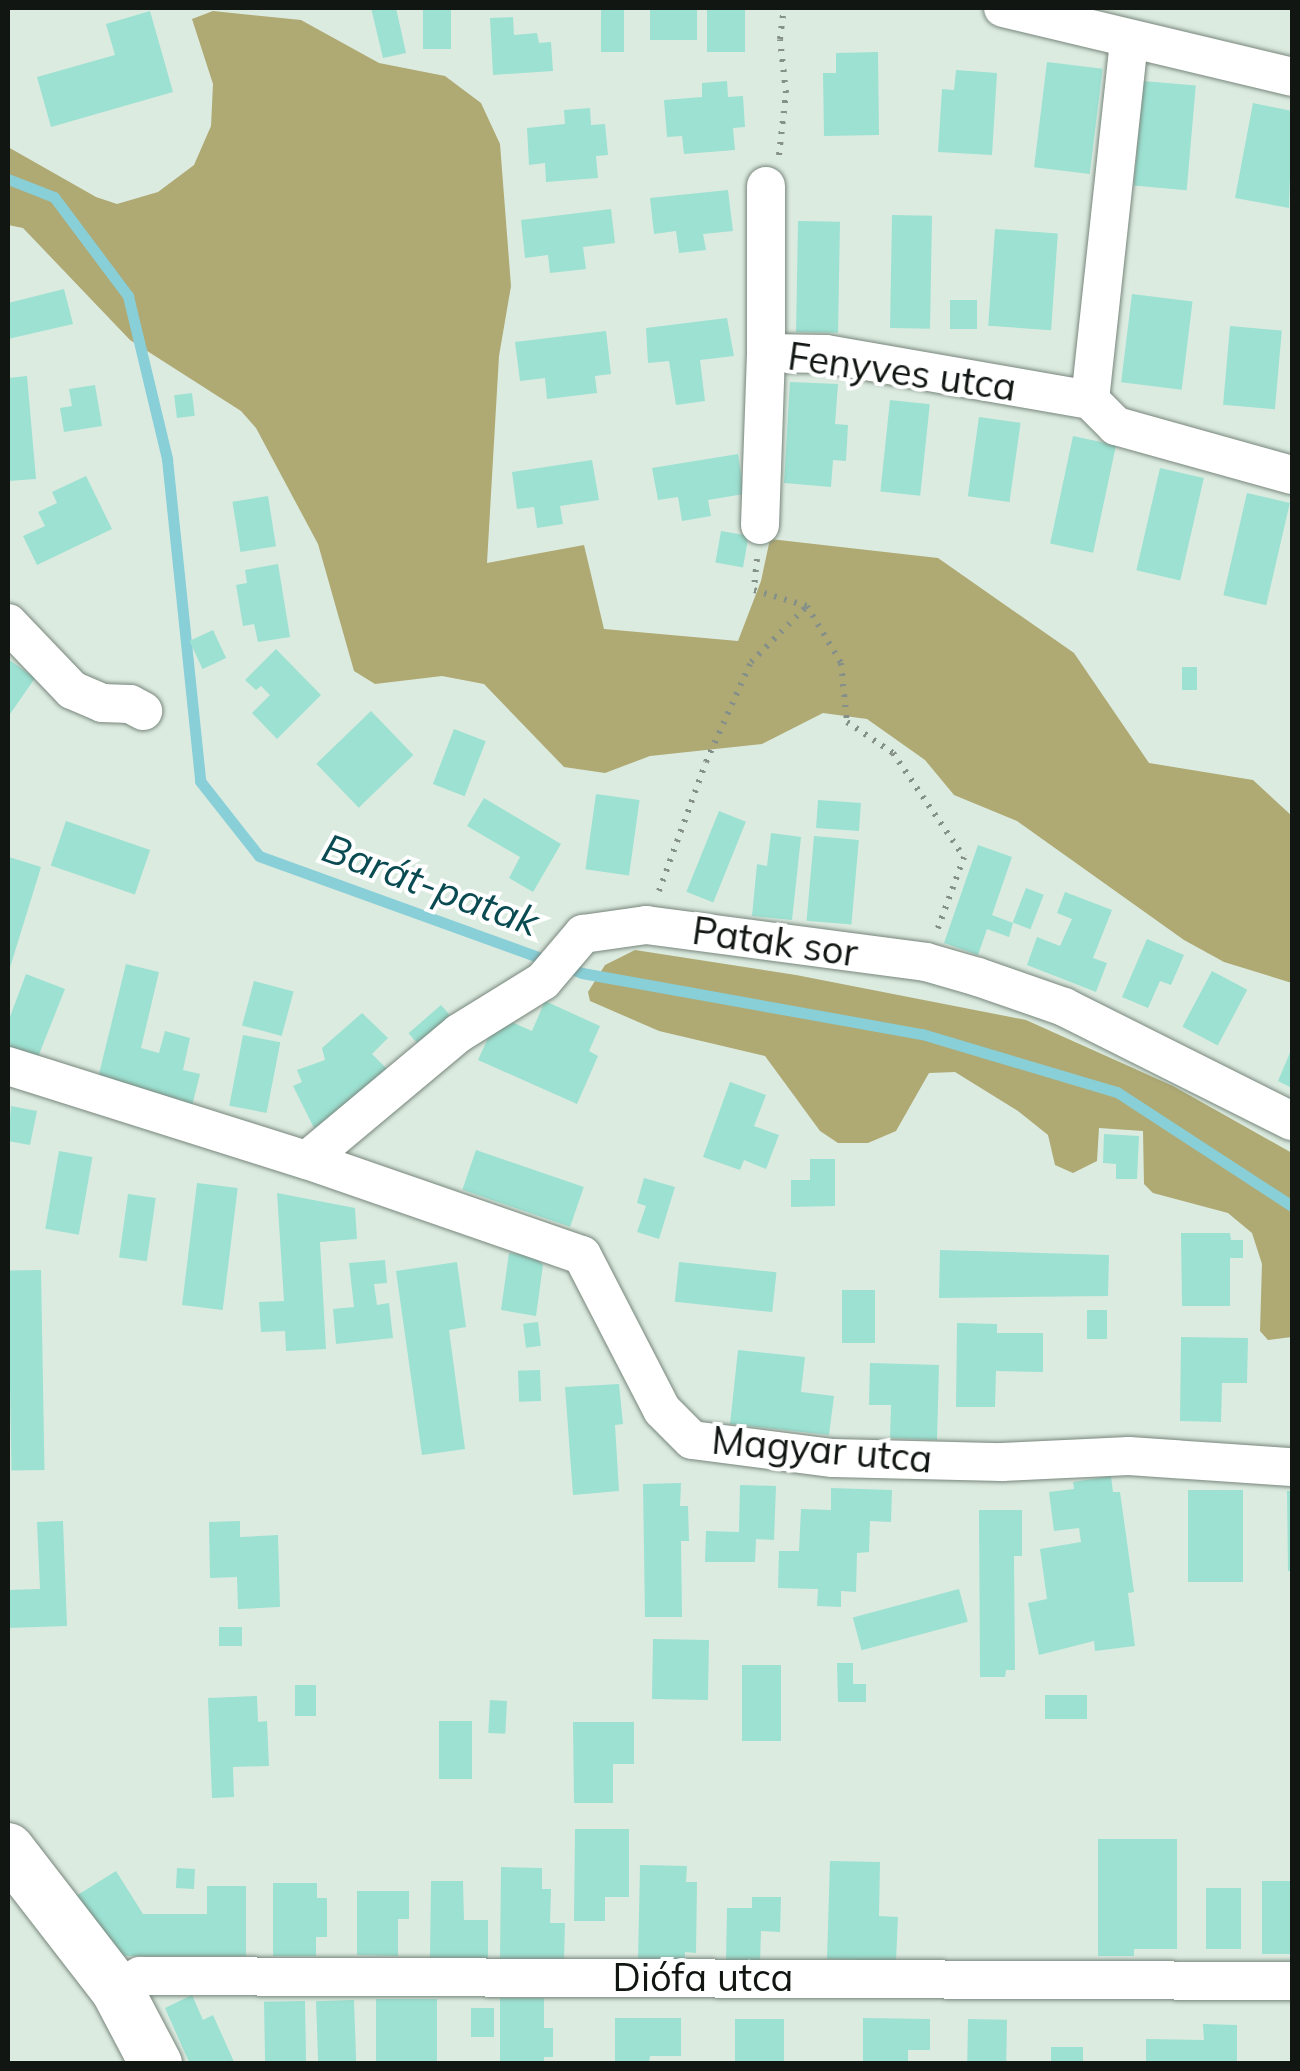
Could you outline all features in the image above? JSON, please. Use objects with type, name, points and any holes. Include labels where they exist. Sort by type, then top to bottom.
[{"type":"main road","points":[[8,1849],[117,1990],[156,2064]]},
{"type":"street","points":[[1004,8],[1093,15],[1130,41],[1292,77]]},
{"type":"street","points":[[1090,400],[1130,41]]},
{"type":"street","points":[[766,186],[766,353]]},
{"type":"street","name":"Fenyves utca","points":[[760,525],[766,353],[826,354],[1090,400],[1116,426],[1292,475]]},
{"type":"street","points":[[8,623],[72,690],[102,702],[130,704],[143,712]]},
{"type":"street","name":"Patak sor","points":[[307,1160],[459,1034],[542,981],[583,934],[646,925],[926,962],[1064,1007],[1292,1121]]},
{"type":"street","name":"Magyar utca","points":[[8,1066],[307,1160],[582,1254],[662,1410],[692,1440],[834,1458],[1002,1462],[1129,1456],[1292,1467]]},
{"type":"street","name":"Diófa utca","points":[[117,1990],[140,1976],[1292,1982]]},
{"type":"path","points":[[766,186],[778,168],[786,93],[780,40],[784,8]]},
{"type":"path","points":[[754,590],[806,606],[840,663],[847,722],[894,752],[964,857],[926,962]]},
{"type":"path","points":[[646,925],[706,762],[751,662],[806,606]]},
{"type":"shaded area","points":[[213,11],[301,20],[379,63],[445,76],[481,103],[500,144],[511,286],[499,356],[487,563],[584,545],[604,629],[738,641],[761,581],[770,539],[938,558],[1074,653],[1149,763],[1253,780],[1292,816],[1292,983],[1224,962],[1184,940],[1017,821],[954,795],[925,760],[867,719],[823,713],[762,744],[650,756],[605,773],[564,767],[484,684],[442,676],[375,684],[354,671],[318,544],[256,428],[241,411],[130,340],[23,228],[8,225],[8,147],[96,197],[117,204],[158,192],[194,165],[211,126],[213,84],[192,19]]},
{"type":"shaded area","points":[[635,950],[796,975],[1026,1020],[1173,1086],[1292,1153],[1292,1337],[1268,1340],[1260,1331],[1262,1264],[1252,1233],[1228,1213],[1153,1193],[1144,1184],[1143,1131],[1099,1128],[1097,1161],[1073,1173],[1055,1165],[1048,1135],[1018,1111],[955,1072],[929,1073],[896,1131],[868,1143],[838,1143],[820,1131],[765,1056],[659,1031],[590,1001],[588,992],[605,965]]},
{"type":"building","points":[[371,8],[396,8],[406,53],[383,58]]},
{"type":"building","points":[[423,8],[451,8],[451,49],[423,49]]},
{"type":"building","points":[[601,8],[624,8],[624,52],[601,52]]},
{"type":"building","points":[[650,8],[697,8],[697,40],[650,40]]},
{"type":"building","points":[[707,8],[745,8],[745,52],[707,52]]},
{"type":"building","points":[[150,11],[173,92],[51,127],[37,77],[115,55],[106,24]]},
{"type":"building","points":[[513,17],[514,35],[537,33],[539,43],[551,42],[553,71],[493,75],[490,18]]},
{"type":"building","points":[[878,52],[879,135],[824,136],[823,73],[836,73],[836,53]]},
{"type":"building","points":[[1047,62],[1103,69],[1090,174],[1034,167]]},
{"type":"building","points":[[956,70],[997,73],[992,155],[938,152],[942,89],[954,90]]},
{"type":"building","points":[[727,81],[728,97],[743,96],[745,127],[733,128],[735,150],[684,154],[682,136],[667,137],[664,100],[702,97],[702,83]]},
{"type":"building","points":[[1143,81],[1196,86],[1187,190],[1134,186]]},
{"type":"building","points":[[1253,103],[1292,111],[1289,208],[1235,198]]},
{"type":"building","points":[[590,108],[591,125],[605,124],[608,155],[596,156],[598,178],[546,182],[545,163],[529,165],[527,128],[565,124],[564,110]]},
{"type":"building","points":[[728,190],[733,231],[703,234],[706,250],[679,253],[676,231],[654,234],[650,198]]},
{"type":"building","points":[[611,209],[615,243],[583,247],[586,269],[550,273],[548,255],[525,258],[521,220]]},
{"type":"building","points":[[892,215],[932,216],[930,329],[890,328]]},
{"type":"building","points":[[798,221],[840,222],[838,333],[796,332]]},
{"type":"building","points":[[995,229],[1058,233],[1051,330],[988,326]]},
{"type":"building","points":[[64,289],[73,324],[8,339],[8,303]]},
{"type":"building","points":[[1132,294],[1193,301],[1182,390],[1121,382]]},
{"type":"building","points":[[950,300],[977,300],[977,329],[950,329]]},
{"type":"building","points":[[727,318],[734,356],[700,360],[705,401],[676,405],[669,361],[648,363],[646,328]]},
{"type":"building","points":[[1230,326],[1282,331],[1275,409],[1223,405]]},
{"type":"building","points":[[606,331],[611,374],[595,376],[597,393],[547,399],[545,378],[520,381],[515,342]]},
{"type":"building","points":[[27,376],[36,479],[8,481],[8,378]]},
{"type":"building","points":[[790,382],[838,384],[835,424],[848,425],[846,461],[833,460],[831,487],[784,483]]},
{"type":"building","points":[[95,385],[102,426],[64,432],[60,408],[72,406],[69,389]]},
{"type":"building","points":[[192,393],[195,416],[177,418],[174,395]]},
{"type":"building","points":[[890,400],[930,404],[920,496],[880,491]]},
{"type":"building","points":[[979,417],[1021,423],[1009,502],[968,496]]},
{"type":"building","points":[[1073,436],[1116,445],[1093,553],[1050,544]]},
{"type":"building","points":[[738,454],[744,494],[708,500],[711,516],[682,521],[678,497],[658,500],[652,468]]},
{"type":"building","points":[[592,460],[599,500],[560,506],[563,524],[537,528],[534,507],[517,509],[512,472]]},
{"type":"building","points":[[1160,468],[1204,478],[1180,580],[1136,570]]},
{"type":"building","points":[[86,476],[112,529],[37,565],[23,536],[45,526],[38,512],[57,503],[52,492]]},
{"type":"building","points":[[1247,493],[1290,503],[1266,605],[1223,595]]},
{"type":"building","points":[[268,496],[276,546],[240,552],[232,502]]},
{"type":"building","points":[[721,531],[749,536],[743,567],[715,563]]},
{"type":"building","points":[[278,564],[290,637],[258,642],[254,624],[243,626],[236,585],[247,583],[245,570]]},
{"type":"building","points":[[213,630],[226,658],[203,669],[189,641]]},
{"type":"building","points":[[276,649],[321,695],[277,739],[252,713],[270,695],[261,686],[256,690],[245,680]]},
{"type":"building","points":[[8,659],[35,678],[8,717]]},
{"type":"building","points":[[1182,667],[1197,667],[1197,690],[1182,690]]},
{"type":"building","points":[[371,711],[413,755],[359,808],[316,764]]},
{"type":"building","points":[[454,729],[486,741],[465,796],[433,784]]},
{"type":"building","points":[[596,794],[640,800],[629,875],[585,869]]},
{"type":"building","points":[[484,798],[561,844],[533,892],[509,878],[520,857],[467,826]]},
{"type":"building","points":[[818,800],[861,803],[859,831],[816,828]]},
{"type":"building","points":[[719,811],[746,822],[713,903],[686,892]]},
{"type":"building","points":[[66,821],[150,850],[135,894],[51,865]]},
{"type":"building","points":[[771,833],[801,837],[792,920],[752,916],[757,864],[767,866]]},
{"type":"building","points":[[814,836],[859,840],[851,925],[807,921]]},
{"type":"building","points":[[978,845],[1012,857],[992,915],[1013,923],[1009,937],[987,929],[978,955],[944,943]]},
{"type":"building","points":[[9,857],[41,867],[8,974],[8,863]]},
{"type":"building","points":[[1026,888],[1044,895],[1030,929],[1013,923]]},
{"type":"building","points":[[1065,892],[1112,910],[1093,958],[1107,963],[1096,992],[1027,965],[1037,937],[1060,946],[1072,919],[1057,913]]},
{"type":"building","points":[[1147,939],[1184,955],[1171,985],[1160,981],[1148,1008],[1122,997]]},
{"type":"building","points":[[126,964],[159,972],[141,1048],[159,1053],[165,1031],[190,1038],[183,1070],[200,1074],[192,1106],[97,1082]]},
{"type":"building","points":[[1212,971],[1247,990],[1218,1045],[1182,1027]]},
{"type":"building","points":[[26,974],[65,989],[36,1062],[8,1051],[8,1022]]},
{"type":"building","points":[[254,981],[294,992],[282,1036],[242,1025]]},
{"type":"building","points":[[545,1001],[600,1026],[589,1051],[598,1056],[577,1104],[478,1060],[498,1016],[532,1031]]},
{"type":"building","points":[[441,1005],[456,1022],[424,1051],[409,1033]]},
{"type":"building","points":[[362,1013],[388,1038],[372,1054],[392,1074],[359,1107],[314,1128],[293,1086],[302,1082],[297,1070],[325,1060],[322,1048]]},
{"type":"building","points":[[243,1035],[280,1042],[267,1113],[229,1106]]},
{"type":"building","points":[[1292,1048],[1292,1088],[1278,1081]]},
{"type":"building","points":[[730,1082],[766,1095],[754,1126],[779,1135],[766,1169],[744,1160],[740,1170],[703,1157]]},
{"type":"building","points":[[11,1106],[37,1111],[30,1145],[8,1141]]},
{"type":"building","points":[[1104,1134],[1139,1136],[1137,1179],[1116,1179],[1116,1164],[1103,1163]]},
{"type":"building","points":[[476,1150],[584,1187],[570,1227],[462,1190]]},
{"type":"building","points":[[59,1151],[92,1157],[79,1235],[45,1229]]},
{"type":"building","points":[[810,1159],[835,1159],[835,1206],[791,1207],[791,1180],[810,1180]]},
{"type":"building","points":[[644,1178],[675,1187],[659,1239],[637,1232],[646,1206],[637,1203]]},
{"type":"building","points":[[197,1183],[238,1188],[223,1310],[182,1305]]},
{"type":"building","points":[[277,1193],[355,1208],[357,1239],[320,1242],[326,1349],[286,1351],[285,1331],[261,1332],[259,1302],[284,1301]]},
{"type":"building","points":[[128,1194],[156,1198],[147,1261],[119,1257]]},
{"type":"building","points":[[1181,1233],[1230,1233],[1231,1240],[1243,1240],[1243,1258],[1230,1258],[1230,1306],[1182,1306]]},
{"type":"building","points":[[940,1250],[1109,1255],[1108,1296],[939,1298]]},
{"type":"building","points":[[509,1253],[534,1256],[543,1265],[536,1316],[501,1310]]},
{"type":"building","points":[[385,1260],[387,1283],[374,1284],[377,1305],[389,1303],[393,1338],[336,1344],[333,1309],[354,1307],[349,1263]]},
{"type":"building","points":[[457,1262],[466,1327],[449,1330],[465,1449],[422,1455],[396,1271]]},
{"type":"building","points":[[679,1262],[776,1272],[772,1312],[675,1302]]},
{"type":"building","points":[[41,1270],[44,1470],[11,1471],[8,1271]]},
{"type":"building","points":[[842,1290],[875,1290],[875,1343],[842,1343]]},
{"type":"building","points":[[1087,1310],[1107,1310],[1107,1339],[1087,1339]]},
{"type":"building","points":[[538,1322],[541,1346],[526,1348],[523,1324]]},
{"type":"building","points":[[957,1323],[997,1324],[997,1333],[1043,1333],[1043,1372],[996,1371],[995,1407],[956,1407]]},
{"type":"building","points":[[1181,1337],[1248,1338],[1247,1383],[1222,1383],[1221,1422],[1180,1421]]},
{"type":"building","points":[[738,1350],[805,1357],[801,1392],[834,1396],[829,1435],[730,1424]]},
{"type":"building","points":[[870,1363],[939,1365],[937,1440],[890,1438],[891,1405],[869,1405]]},
{"type":"building","points":[[540,1370],[541,1401],[519,1402],[518,1371]]},
{"type":"building","points":[[619,1384],[623,1424],[615,1425],[619,1491],[573,1495],[565,1387]]},
{"type":"building","points":[[1111,1476],[1113,1492],[1120,1492],[1134,1592],[1128,1593],[1135,1646],[1095,1651],[1094,1641],[1039,1655],[1028,1603],[1047,1599],[1040,1549],[1081,1542],[1079,1528],[1054,1531],[1049,1492],[1074,1489],[1073,1482]]},
{"type":"building","points":[[681,1483],[680,1506],[688,1506],[689,1541],[681,1541],[682,1617],[645,1617],[643,1484]]},
{"type":"building","points":[[740,1485],[776,1486],[774,1540],[756,1539],[755,1562],[705,1562],[706,1531],[739,1532]]},
{"type":"building","points":[[831,1488],[892,1490],[891,1522],[870,1521],[869,1552],[857,1553],[856,1592],[841,1591],[841,1607],[817,1606],[818,1589],[778,1588],[779,1551],[799,1551],[801,1509],[831,1510]]},
{"type":"building","points":[[1188,1490],[1243,1490],[1243,1582],[1188,1582]]},
{"type":"building","points":[[1287,1491],[1292,1491],[1292,1571],[1288,1571]]},
{"type":"building","points":[[979,1510],[1022,1510],[1022,1556],[1014,1556],[1015,1670],[1006,1670],[1005,1677],[980,1677]]},
{"type":"building","points":[[63,1521],[67,1626],[8,1628],[8,1590],[40,1589],[37,1522]]},
{"type":"building","points":[[240,1521],[240,1537],[278,1535],[280,1607],[238,1609],[237,1577],[210,1578],[209,1522]]},
{"type":"building","points":[[959,1589],[968,1622],[862,1650],[853,1617]]},
{"type":"building","points":[[219,1627],[242,1627],[242,1646],[219,1646]]},
{"type":"building","points":[[653,1639],[709,1640],[708,1700],[652,1699]]},
{"type":"building","points":[[837,1663],[853,1663],[853,1684],[866,1684],[866,1702],[838,1702]]},
{"type":"building","points":[[742,1665],[781,1665],[781,1741],[742,1741]]},
{"type":"building","points":[[295,1685],[316,1685],[316,1716],[295,1716]]},
{"type":"building","points":[[1045,1695],[1087,1695],[1087,1719],[1045,1719]]},
{"type":"building","points":[[257,1696],[258,1722],[267,1721],[269,1766],[233,1767],[234,1797],[212,1798],[208,1698]]},
{"type":"building","points":[[490,1700],[507,1701],[505,1734],[488,1733]]},
{"type":"building","points":[[439,1721],[472,1721],[472,1779],[439,1779]]},
{"type":"building","points":[[573,1722],[634,1722],[634,1764],[613,1764],[613,1803],[574,1803]]},
{"type":"building","points":[[575,1829],[629,1829],[629,1897],[605,1897],[605,1921],[574,1921]]},
{"type":"building","points":[[1098,1839],[1177,1839],[1177,1949],[1134,1949],[1134,1956],[1098,1956]]},
{"type":"building","points":[[830,1861],[880,1862],[879,1916],[898,1917],[896,1961],[827,1959]]},
{"type":"building","points":[[640,1865],[687,1866],[686,1882],[697,1882],[696,1953],[685,1952],[685,1963],[638,1962]]},
{"type":"building","points":[[501,1867],[542,1868],[542,1889],[551,1889],[550,1923],[565,1923],[564,1960],[500,1959]]},
{"type":"building","points":[[177,1868],[195,1869],[194,1889],[176,1888]]},
{"type":"building","points":[[116,1871],[143,1914],[207,1914],[207,1886],[246,1886],[246,1956],[113,1956],[76,1896]]},
{"type":"building","points":[[431,1881],[463,1881],[464,1920],[488,1920],[488,1958],[430,1958]]},
{"type":"building","points":[[1262,1881],[1292,1881],[1292,1954],[1262,1954]]},
{"type":"building","points":[[273,1883],[317,1883],[317,1898],[327,1898],[327,1937],[316,1937],[316,1956],[273,1956]]},
{"type":"building","points":[[1206,1888],[1241,1888],[1241,1949],[1206,1949]]},
{"type":"building","points":[[357,1891],[409,1891],[409,1919],[398,1919],[398,1956],[357,1955]]},
{"type":"building","points":[[752,1897],[781,1897],[780,1932],[761,1931],[760,1962],[726,1962],[727,1908],[752,1908]]},
{"type":"building","points":[[192,1995],[203,2020],[213,2015],[235,2064],[190,2064],[165,2008]]},
{"type":"building","points":[[500,1998],[544,1998],[544,2028],[553,2028],[553,2057],[544,2057],[544,2064],[500,2064]]},
{"type":"building","points":[[376,1999],[437,1999],[437,2064],[376,2064]]},
{"type":"building","points":[[354,2000],[356,2064],[318,2064],[316,2001]]},
{"type":"building","points":[[305,2001],[306,2061],[265,2062],[264,2002]]},
{"type":"building","points":[[471,2008],[494,2008],[494,2037],[471,2037]]},
{"type":"building","points":[[615,2018],[681,2018],[681,2056],[650,2056],[649,2064],[615,2064]]},
{"type":"building","points":[[863,2018],[930,2019],[930,2050],[908,2050],[908,2064],[863,2064]]},
{"type":"building","points":[[735,2019],[784,2019],[784,2064],[735,2064]]},
{"type":"building","points":[[968,2019],[1007,2020],[1006,2064],[967,2064]]},
{"type":"building","points":[[1203,2024],[1237,2025],[1237,2064],[1146,2064],[1146,2039],[1204,2040]]},
{"type":"building","points":[[1051,2047],[1083,2047],[1083,2064],[1051,2064]]},
{"type":"waterway","name":"Barát-patak","points":[[8,179],[54,197],[128,296],[167,459],[200,781],[259,856],[582,973],[922,1034],[1117,1092],[1292,1206]]}]
